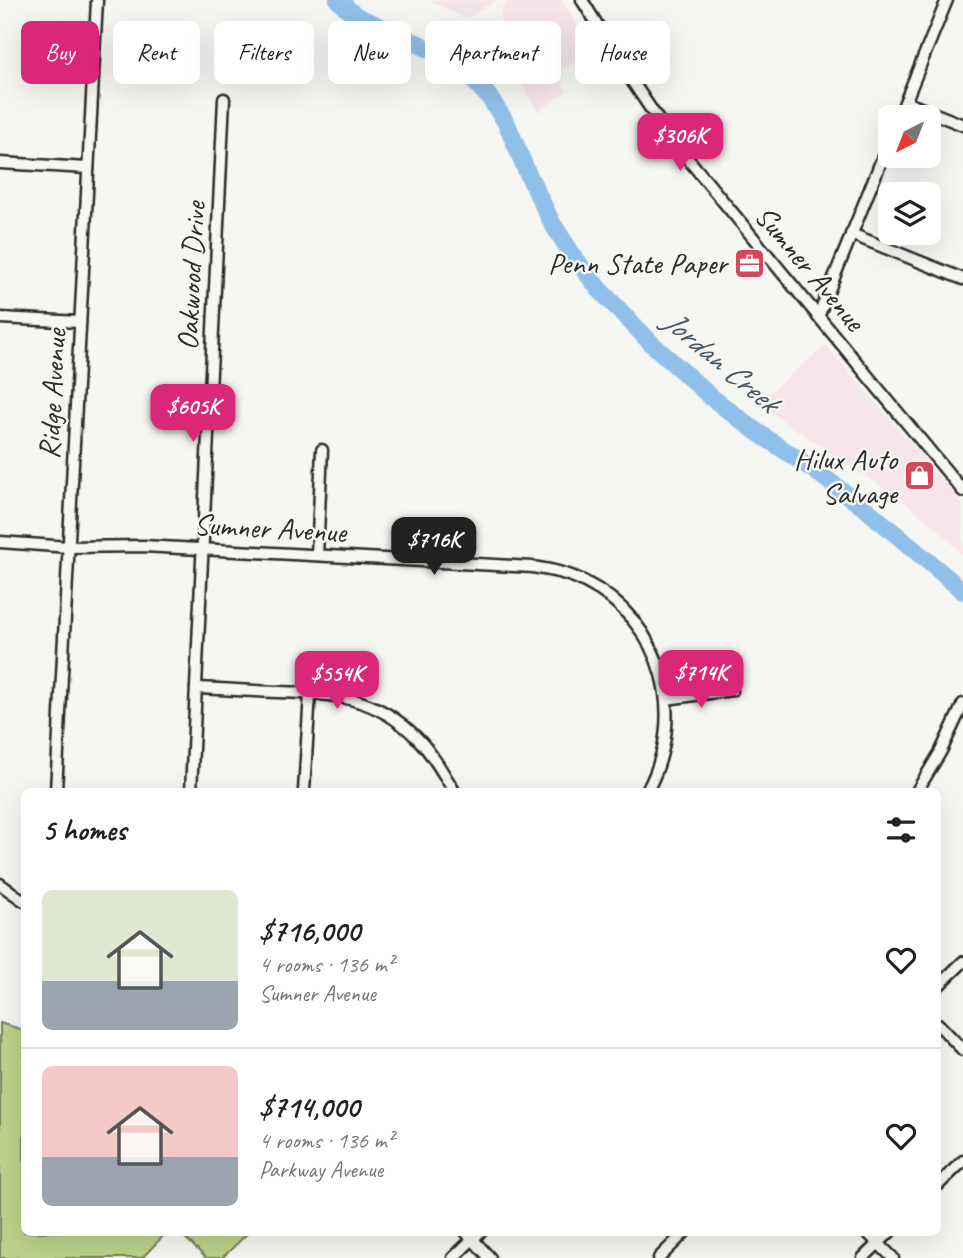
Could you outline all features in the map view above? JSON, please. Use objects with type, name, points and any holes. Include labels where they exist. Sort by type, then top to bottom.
[{"type":"street","name":"Ridge Avenue","points":[[56,788],[97,0]]},
{"type":"street","name":"Sumner Avenue","points":[[582,0],[669,136],[963,491]]},
{"type":"street","points":[[904,105],[947,0]]},
{"type":"street","name":"Oakwood Drive","points":[[191,788],[224,99]]},
{"type":"street","points":[[905,102],[963,125]]},
{"type":"street","points":[[0,163],[88,168]]},
{"type":"street","points":[[818,317],[878,168]]},
{"type":"street","points":[[851,234],[963,279]]},
{"type":"street","points":[[0,317],[80,322]]},
{"type":"street","points":[[317,555],[322,450]]},
{"type":"street","name":"Sumner Avenue","points":[[0,542],[69,547],[203,548],[533,567],[572,576],[615,602],[638,626],[658,663],[666,699],[667,728],[662,756],[649,788]]},
{"type":"street","points":[[196,688],[310,693],[351,698],[381,710],[417,738],[452,788]]},
{"type":"street","points":[[666,699],[732,690]]},
{"type":"street","points":[[304,788],[310,693]]},
{"type":"street","points":[[919,788],[941,751],[963,704]]},
{"type":"street","points":[[0,884],[21,899]]},
{"type":"street","points":[[941,983],[963,962]]},
{"type":"street","points":[[941,1027],[963,1050]]},
{"type":"street","points":[[941,1182],[963,1161]]},
{"type":"street","points":[[453,1258],[471,1236]]},
{"type":"street","points":[[474,1236],[490,1258]]},
{"type":"street","points":[[659,1258],[681,1236]]},
{"type":"street","points":[[871,1236],[893,1258]]},
{"type":"street","points":[[863,1258],[886,1236]]},
{"type":"shaded area","points":[[429,0],[497,0],[465,19]]},
{"type":"shaded area","points":[[510,0],[562,0],[575,21],[575,62],[561,70],[561,21],[501,21],[503,7]]},
{"type":"shaded area","points":[[561,81],[567,92],[538,111],[521,84],[561,84]]},
{"type":"shaded area","points":[[826,345],[963,504],[963,555],[939,530],[900,499],[771,413],[759,401]]},
{"type":"green space","points":[[0,1023],[21,1029],[21,1236],[163,1236],[142,1258],[0,1258]]},
{"type":"green space","points":[[183,1236],[245,1236],[222,1258],[206,1258]]},
{"type":"waterway","name":"Jordan Creek","points":[[338,0],[356,16],[421,45],[462,68],[489,97],[507,124],[552,223],[599,289],[652,344],[711,397],[866,509],[963,591]]},
{"type":"place","name":"Penn State Paper","points":[[750,263]]},
{"type":"place","name":"Hilux Auto Salvage","points":[[920,476]]}]
